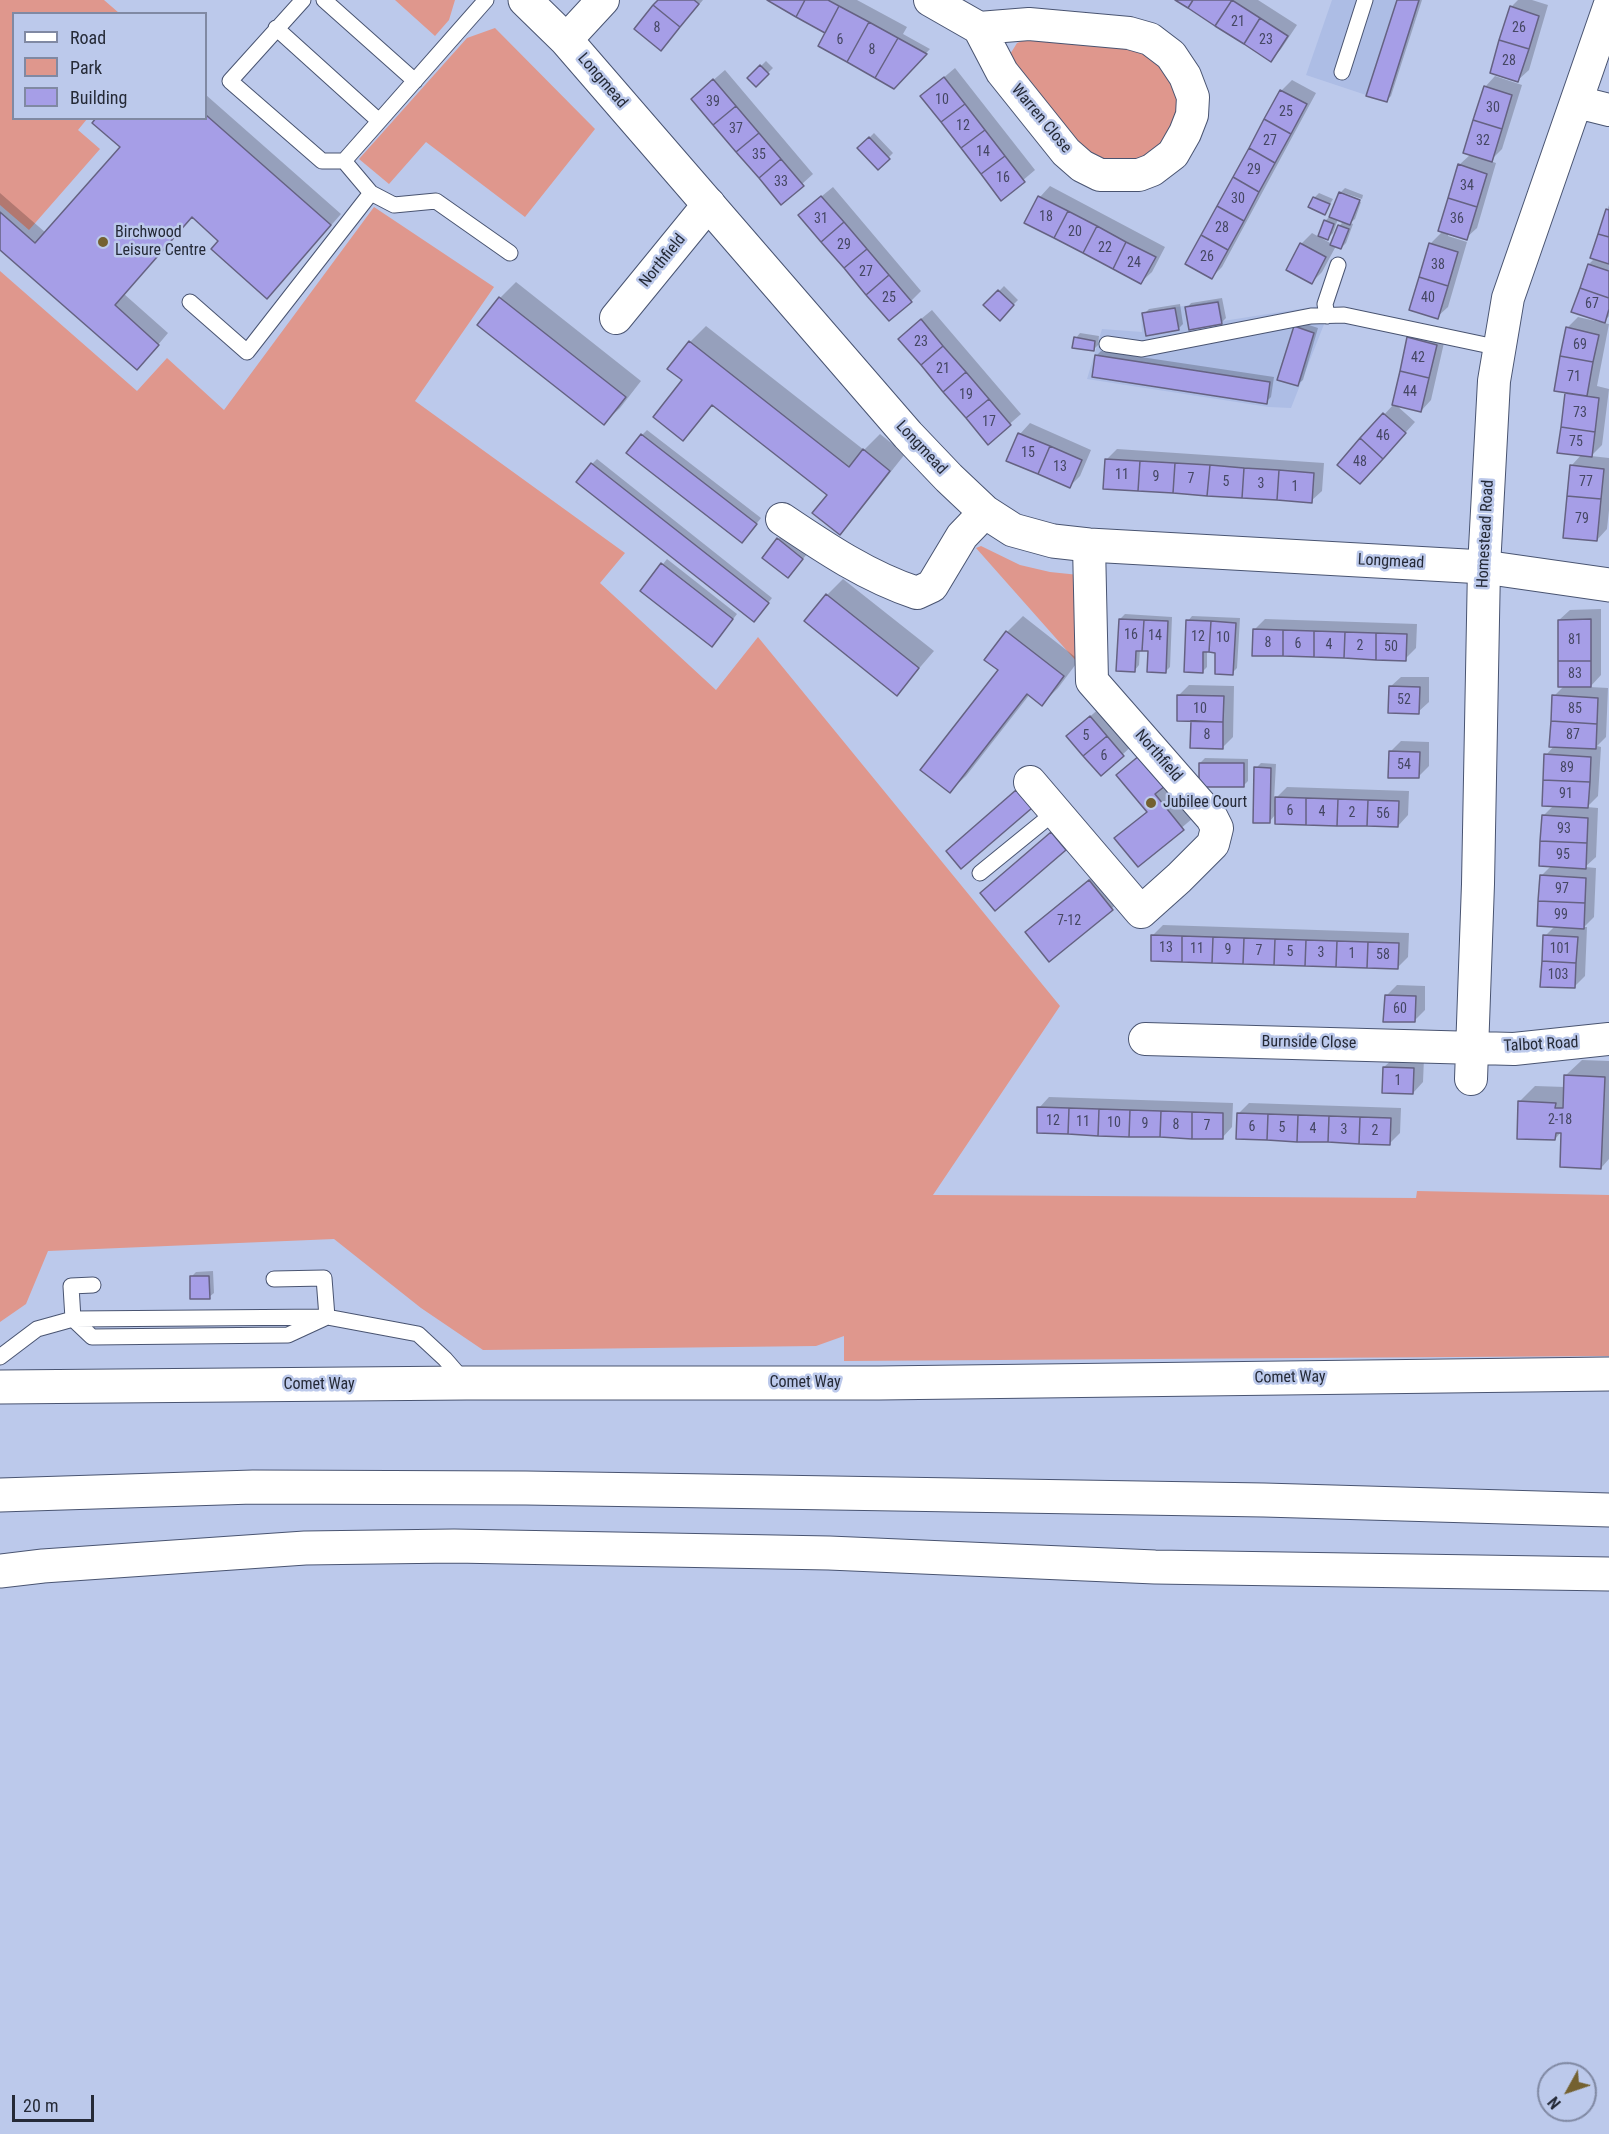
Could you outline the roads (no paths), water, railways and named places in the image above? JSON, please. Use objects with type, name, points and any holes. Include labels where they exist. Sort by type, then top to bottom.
[{"type":"main road","name":"Longmead","points":[[525,0],[567,40],[908,435],[984,512],[1013,530],[1053,541],[1089,546],[1484,567],[1609,585]]},
{"type":"main road","name":"Comet Way","points":[[0,1387],[466,1383],[879,1383],[1609,1374]]},
{"type":"main road","points":[[0,1495],[253,1486],[514,1488],[994,1495],[1609,1510]]},
{"type":"main road","points":[[0,1508],[253,1486]]},
{"type":"main road","points":[[0,1571],[305,1548],[454,1546],[829,1553],[1155,1567],[1609,1574]]},
{"type":"main road","points":[[0,1582],[43,1566]]},
{"type":"street","points":[[567,40],[603,0]]},
{"type":"street","points":[[930,0],[979,28]]},
{"type":"street","name":"Homestead Road","points":[[1471,1079],[1478,884],[1484,567],[1494,381],[1508,298],[1609,7]]},
{"type":"street","name":"Warren Close","points":[[1029,24],[1129,33],[1150,39],[1171,55],[1185,76],[1193,97],[1192,115],[1185,133],[1173,153],[1152,170],[1140,175],[1101,175],[1082,166],[1066,152],[1002,72],[979,28],[1029,24]]},
{"type":"street","points":[[1577,102],[1609,110]]},
{"type":"street","name":"Northfield","points":[[616,318],[709,204]]},
{"type":"street","points":[[782,519],[840,558],[917,593],[932,586],[962,536],[984,512]]},
{"type":"street","name":"Northfield","points":[[1030,782],[1141,912],[1213,844],[1218,828],[1212,818],[1092,681],[1089,546]]},
{"type":"street","name":"Burnside Close","points":[[1145,1039],[1472,1047]]},
{"type":"street","name":"Talbot Road","points":[[1472,1047],[1514,1049],[1609,1039]]},
{"type":"lane","points":[[303,0],[230,81],[322,161],[344,161],[486,0]]},
{"type":"lane","points":[[324,0],[415,81]]},
{"type":"lane","points":[[1342,72],[1365,0]]},
{"type":"lane","points":[[276,28],[379,121]]},
{"type":"lane","points":[[344,161],[371,193],[394,205],[436,201],[510,253]]},
{"type":"lane","points":[[190,302],[247,352],[371,193]]},
{"type":"lane","points":[[1327,316],[1325,304],[1338,265]]},
{"type":"lane","points":[[1107,344],[1142,349],[1311,316],[1344,315],[1500,348]]},
{"type":"lane","points":[[980,873],[1055,812]]},
{"type":"lane","points":[[274,1279],[324,1278],[327,1317]]},
{"type":"lane","points":[[73,1319],[71,1286],[93,1285]]},
{"type":"lane","points":[[0,1357],[37,1329],[73,1319],[327,1317],[418,1334],[466,1383]]},
{"type":"place","name":"Birchwood Leisure Centre","points":[[103,242]]},
{"type":"place","name":"Jubilee Court","points":[[1151,803]]}]
